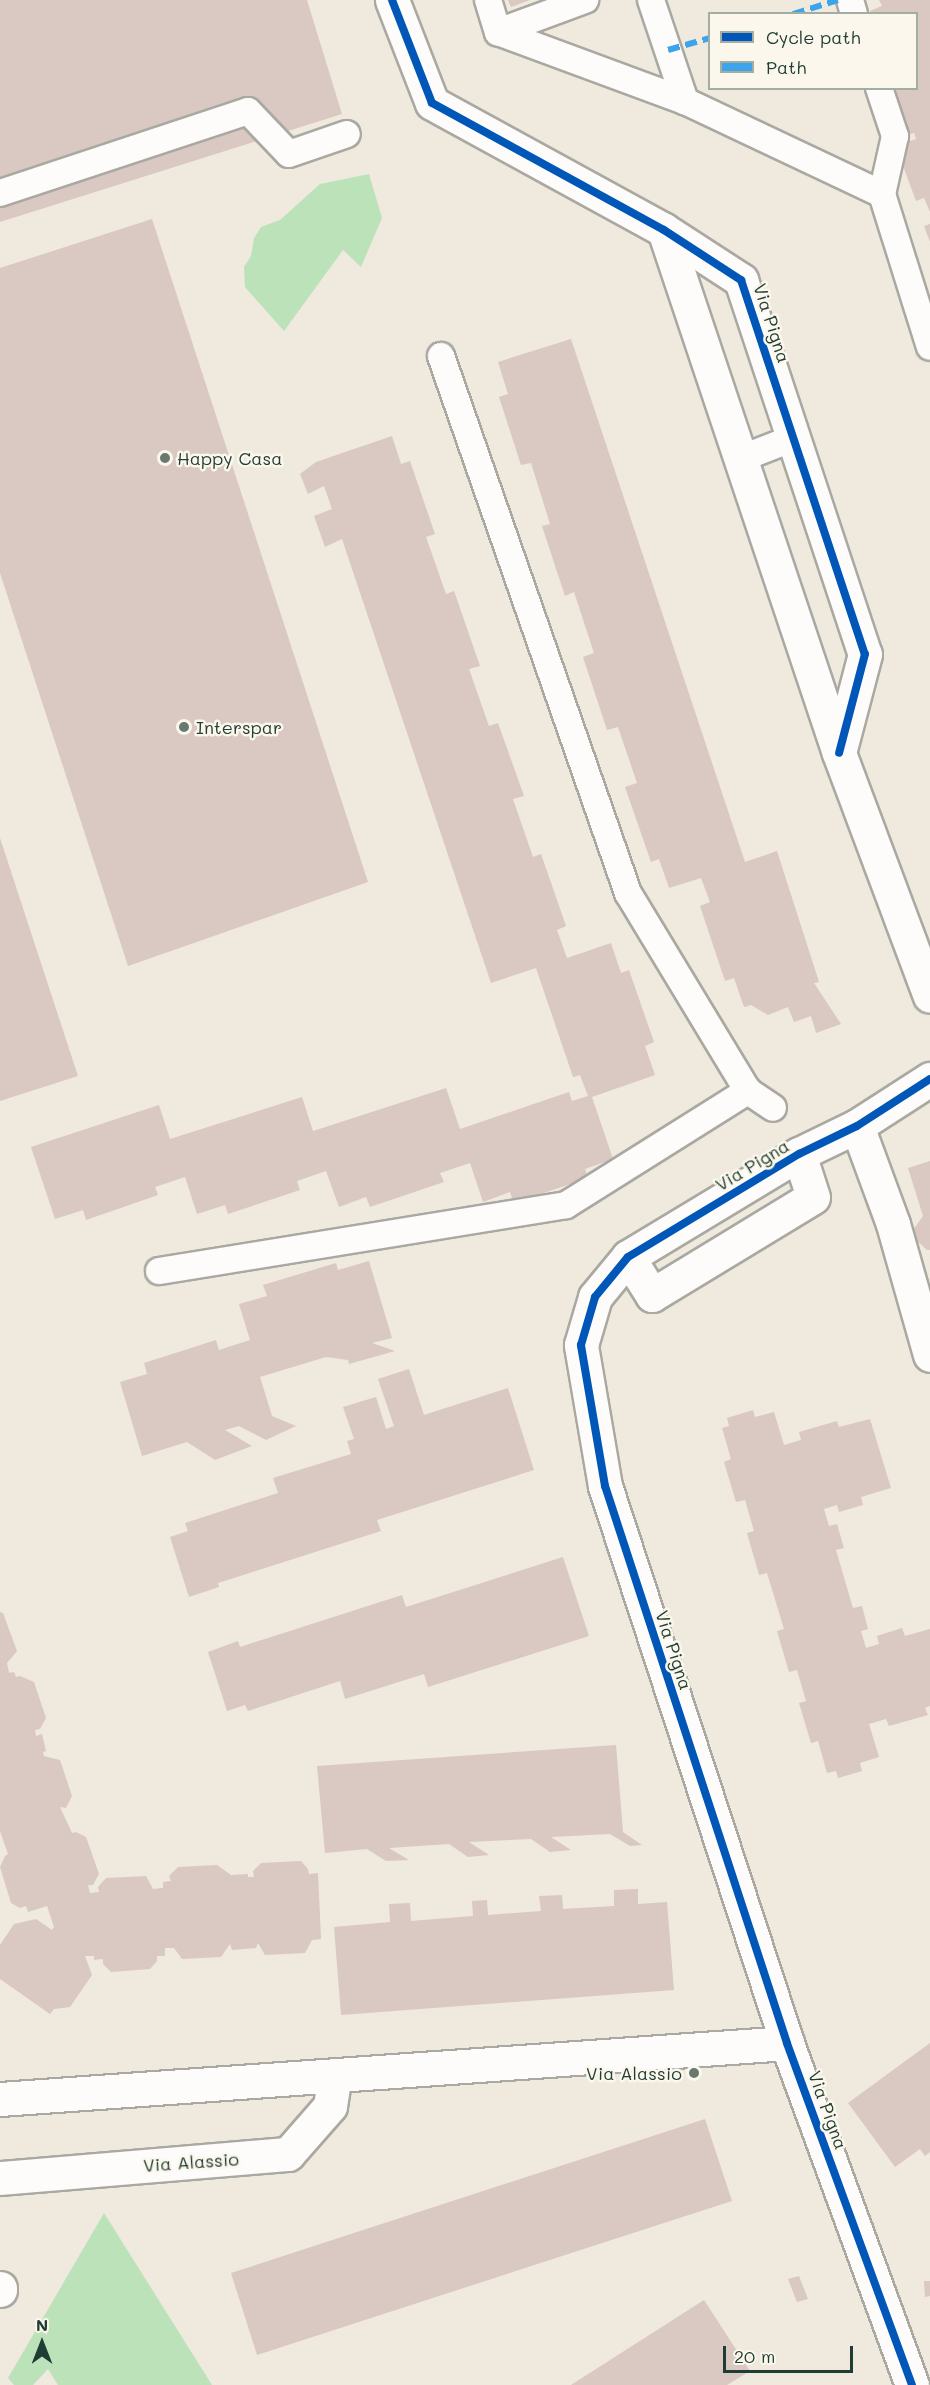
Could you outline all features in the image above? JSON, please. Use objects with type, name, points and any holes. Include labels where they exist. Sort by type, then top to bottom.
[{"type":"street","name":"Via Pigna","points":[[392,0],[432,104],[664,230],[741,280],[865,654],[839,753]]},
{"type":"street","points":[[664,230],[839,753],[930,996]]},
{"type":"street","name":"Via Pigna","points":[[912,2385],[787,2043],[605,1485],[581,1346],[595,1297],[628,1257],[799,1154],[857,1126],[930,1079]]},
{"type":"street","points":[[857,1126],[893,1224],[930,1355]]},
{"type":"street","name":"Via Pigna","points":[[628,1257],[652,1295],[662,1289],[813,1197],[799,1154]]},
{"type":"street","points":[[0,2099],[787,2043]]},
{"type":"street","name":"Via Alassio","points":[[0,2178],[288,2154],[330,2106],[335,2076]]},
{"type":"lane","points":[[488,0],[498,32]]},
{"type":"lane","points":[[498,32],[585,0]]},
{"type":"lane","points":[[651,0],[685,101]]},
{"type":"lane","points":[[498,32],[685,101],[882,194]]},
{"type":"lane","points":[[880,90],[895,136],[882,194],[930,347]]},
{"type":"lane","points":[[0,193],[248,111],[289,153],[347,134]]},
{"type":"lane","points":[[441,356],[628,893],[748,1091],[773,1108]]},
{"type":"lane","points":[[740,459],[794,438]]},
{"type":"lane","points":[[159,1272],[566,1205],[748,1091]]},
{"type":"green space","points":[[369,174],[382,218],[361,267],[343,250],[284,331],[245,287],[244,267],[251,256],[254,238],[261,227],[280,220],[320,184]]},
{"type":"green space","points":[[104,2213],[212,2385],[58,2385],[48,2369],[33,2385],[14,2385],[8,2378]]},
{"type":"building","points":[[0,0],[307,0],[342,114],[0,222]]},
{"type":"building","points":[[508,0],[530,0],[511,7]]},
{"type":"building","points":[[879,0],[930,0],[930,212],[924,198],[916,201],[899,155],[907,152],[903,143],[916,139],[914,133],[906,135],[890,91],[918,90],[918,12],[870,12],[882,6]]},
{"type":"building","name":"Interspar","points":[[152,219],[368,882],[128,966],[0,573],[0,268]]},
{"type":"building","points":[[930,224],[930,242],[924,226]]},
{"type":"building","points":[[571,339],[745,862],[777,851],[819,982],[814,983],[841,1024],[816,1033],[811,1016],[794,1022],[788,1007],[768,1015],[751,1005],[744,1007],[734,978],[725,981],[700,906],[710,902],[701,878],[669,888],[659,859],[651,862],[625,787],[637,783],[618,727],[607,730],[583,657],[594,653],[574,592],[565,596],[542,526],[550,524],[531,463],[521,465],[499,397],[508,394],[498,362]]},
{"type":"building","points":[[392,436],[401,464],[410,461],[435,534],[426,537],[446,594],[454,591],[480,666],[469,669],[489,726],[498,723],[524,796],[513,799],[533,857],[541,854],[566,926],[557,930],[567,958],[611,943],[621,973],[629,970],[654,1042],[645,1046],[655,1075],[592,1097],[613,1159],[585,1169],[588,1178],[514,1203],[510,1192],[483,1202],[470,1163],[440,1173],[444,1182],[370,1207],[366,1197],[339,1207],[326,1171],[297,1181],[300,1190],[228,1214],[225,1205],[197,1214],[185,1177],[155,1187],[158,1195],[86,1220],[83,1210],[55,1219],[31,1147],[159,1105],[170,1139],[302,1097],[313,1131],[446,1088],[460,1129],[569,1092],[572,1101],[588,1096],[580,1075],[573,1077],[536,968],[491,983],[342,539],[325,547],[314,516],[332,509],[324,486],[308,494],[300,474],[316,462]]},
{"type":"building","points":[[0,838],[78,1076],[0,1101]]},
{"type":"building","points":[[930,1161],[930,1250],[927,1250],[915,1239],[914,1229],[923,1216],[908,1168]]},
{"type":"building","points":[[369,1261],[392,1338],[372,1343],[395,1351],[349,1364],[348,1360],[326,1357],[260,1377],[272,1416],[296,1426],[266,1440],[239,1426],[225,1430],[252,1446],[215,1460],[187,1442],[142,1456],[120,1382],[147,1374],[144,1363],[216,1340],[219,1350],[250,1340],[239,1304],[267,1296],[263,1285],[336,1263],[338,1270]]},
{"type":"building","points":[[409,1369],[424,1415],[508,1388],[534,1470],[377,1520],[381,1531],[218,1583],[219,1587],[189,1597],[170,1537],[188,1531],[185,1523],[278,1493],[273,1478],[351,1454],[347,1441],[354,1439],[343,1407],[376,1397],[386,1429],[394,1426],[378,1379]]},
{"type":"building","points":[[753,1410],[755,1417],[774,1412],[784,1445],[801,1440],[799,1432],[837,1421],[839,1427],[870,1419],[891,1488],[861,1497],[863,1505],[839,1512],[837,1505],[824,1509],[829,1526],[837,1524],[844,1548],[836,1550],[853,1608],[862,1606],[868,1629],[861,1631],[866,1648],[879,1644],[877,1636],[902,1628],[905,1636],[930,1629],[930,1706],[925,1708],[928,1715],[889,1726],[886,1719],[869,1724],[879,1757],[860,1763],[862,1771],[838,1778],[836,1771],[827,1773],[818,1741],[811,1743],[799,1703],[806,1701],[797,1670],[789,1672],[777,1631],[784,1629],[767,1573],[759,1575],[747,1533],[754,1531],[745,1500],[736,1502],[724,1462],[731,1459],[722,1428],[729,1426],[727,1418]]},
{"type":"building","points":[[563,1557],[589,1636],[428,1687],[424,1674],[345,1699],[340,1681],[248,1711],[245,1705],[227,1711],[208,1652],[238,1641],[240,1647],[402,1595],[406,1607]]},
{"type":"building","points":[[0,1612],[3,1613],[17,1651],[7,1663],[9,1673],[14,1672],[16,1677],[20,1676],[34,1682],[46,1718],[40,1729],[35,1730],[36,1736],[42,1734],[46,1751],[43,1752],[44,1756],[60,1760],[72,1796],[66,1808],[60,1807],[72,1833],[76,1832],[86,1837],[99,1874],[93,1885],[88,1885],[90,1893],[99,1892],[98,1887],[106,1878],[146,1876],[153,1889],[163,1888],[163,1882],[171,1881],[169,1876],[178,1867],[217,1865],[231,1875],[248,1874],[248,1877],[254,1877],[253,1871],[261,1863],[301,1861],[309,1874],[318,1873],[321,1939],[312,1940],[305,1953],[265,1955],[258,1943],[256,1948],[232,1950],[230,1944],[221,1957],[182,1959],[174,1948],[165,1948],[165,1956],[157,1956],[157,1961],[150,1969],[111,1972],[103,1964],[103,1959],[94,1960],[94,1956],[85,1956],[92,1975],[70,2007],[54,2009],[50,2014],[0,1979],[0,1945],[14,1924],[36,1919],[52,1930],[54,1927],[47,1906],[28,1912],[26,1906],[20,1908],[11,1903],[0,1867],[8,1854],[0,1831]]},
{"type":"building","points":[[616,1745],[623,1832],[642,1845],[630,1846],[610,1834],[551,1837],[571,1850],[550,1852],[531,1839],[469,1842],[489,1855],[468,1857],[449,1844],[389,1848],[409,1860],[386,1861],[367,1849],[325,1853],[317,1766]]},
{"type":"building","points":[[638,1889],[638,1904],[667,1902],[674,1990],[341,2015],[334,1927],[390,1922],[389,1904],[410,1903],[411,1921],[473,1916],[472,1901],[487,1900],[488,1915],[541,1911],[539,1896],[562,1895],[563,1909],[614,1906],[614,1890]]},
{"type":"building","points":[[930,2043],[930,2152],[925,2156],[920,2149],[895,2167],[848,2103]]},
{"type":"building","points":[[705,2119],[732,2201],[257,2355],[231,2273]]},
{"type":"building","points":[[799,2276],[808,2299],[797,2302],[788,2279]]},
{"type":"building","points":[[924,2281],[930,2281],[930,2296],[925,2297]]},
{"type":"building","points":[[704,2300],[750,2371],[727,2385],[571,2385]]},
{"type":"marked path","points":[[799,12],[838,0]]},
{"type":"marked path","points":[[668,50],[708,39]]},
{"type":"cycle path","points":[[392,0],[432,103],[664,230],[741,280],[865,654],[839,753]]},
{"type":"cycle path","points":[[912,2385],[787,2043],[605,1486],[581,1345],[595,1297],[628,1257],[799,1154],[857,1126],[930,1079]]},
{"type":"place","name":"Happy Casa","points":[[165,458]]},
{"type":"place","name":"Interspar","points":[[184,727]]},
{"type":"place","name":"Via Alassio","points":[[694,2073]]}]
